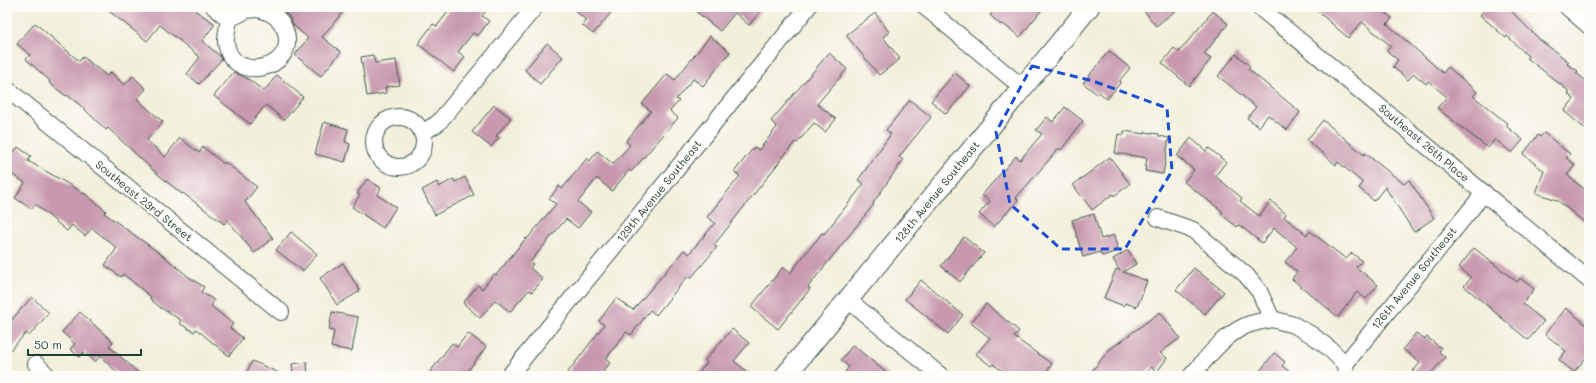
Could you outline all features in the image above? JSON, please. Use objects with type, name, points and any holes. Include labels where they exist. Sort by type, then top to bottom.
[{"type":"street","points":[[214,7],[229,19]]},
{"type":"street","points":[[422,133],[438,123],[535,7]]},
{"type":"street","name":"129th Avenue Southeast","points":[[509,376],[808,7]]},
{"type":"street","points":[[925,7],[1023,88]]},
{"type":"street","name":"128th Avenue Southeast","points":[[785,376],[1089,7]]},
{"type":"street","name":"Southeast 26th Place","points":[[1259,7],[1589,280]]},
{"type":"street","points":[[1567,7],[1589,26]]},
{"type":"street","name":"Southeast 23rd Street","points":[[7,89],[281,312]]},
{"type":"street","name":"126th Avenue Southeast","points":[[1346,370],[1484,193]]},
{"type":"street","points":[[1158,218],[1194,230],[1246,275],[1259,291],[1272,319]]},
{"type":"street","points":[[848,300],[941,376]]},
{"type":"street","points":[[1191,376],[1227,337],[1245,326],[1272,319],[1294,325],[1312,335],[1330,349],[1346,370]]},
{"type":"street","points":[[36,364],[48,376]]},
{"type":"highlighted area","points":[[1032,66],[1093,81],[1167,108],[1172,171],[1125,249],[1061,249],[1010,204],[996,132]]},
{"type":"building","points":[[104,7],[190,7],[215,24],[202,41],[222,59],[199,84],[187,74],[200,57],[160,25],[147,41]]},
{"type":"building","points":[[279,7],[347,7],[322,37],[341,52],[321,76],[295,55],[308,38],[294,26],[288,15]]},
{"type":"building","points":[[452,7],[489,7],[482,16],[489,21],[478,36],[473,33],[458,52],[465,57],[454,72],[418,44],[433,24],[437,26]]},
{"type":"building","points":[[571,7],[616,7],[593,34],[582,25],[586,20]]},
{"type":"building","points":[[691,7],[764,7],[749,25],[735,13],[720,31]]},
{"type":"building","points":[[996,7],[1044,7],[1020,37],[1002,23],[1001,25],[990,15]]},
{"type":"building","points":[[1141,7],[1180,7],[1156,26]]},
{"type":"building","points":[[1313,7],[1379,7],[1392,18],[1387,24],[1443,73],[1448,67],[1477,92],[1473,96],[1508,124],[1506,126],[1523,140],[1512,153],[1495,139],[1488,148],[1437,108],[1447,97],[1428,81],[1426,84],[1414,74],[1408,80],[1393,67],[1398,60],[1387,51],[1391,46],[1362,22],[1348,38]]},
{"type":"building","points":[[1487,7],[1507,7],[1540,40],[1569,62],[1567,64],[1578,71],[1576,73],[1589,83],[1589,132],[1564,111],[1574,99],[1568,94],[1570,92],[1527,58],[1528,56],[1507,36],[1506,38],[1480,15]]},
{"type":"building","points":[[1213,11],[1228,24],[1204,54],[1211,59],[1189,86],[1162,63],[1174,48],[1179,52]]},
{"type":"building","points":[[875,13],[889,32],[883,37],[900,59],[879,75],[846,35]]},
{"type":"building","points":[[35,23],[79,61],[83,57],[107,76],[111,72],[124,85],[133,76],[146,89],[137,99],[163,122],[147,140],[165,157],[180,138],[199,153],[203,147],[257,187],[245,202],[273,238],[254,253],[228,220],[224,224],[183,193],[182,194],[154,171],[108,128],[106,130],[80,105],[49,83],[50,81],[26,59],[30,55],[17,44]]},
{"type":"building","points":[[710,36],[730,52],[703,86],[693,79],[676,99],[679,101],[670,111],[678,118],[631,172],[629,170],[612,191],[597,178],[578,202],[591,212],[578,228],[566,219],[530,262],[533,264],[530,268],[543,279],[532,292],[529,290],[510,312],[495,300],[480,318],[463,303],[478,285],[482,289],[494,274],[496,275],[526,238],[527,239],[556,204],[549,199],[559,186],[562,189],[587,158],[590,161],[597,151],[613,164],[630,145],[626,141],[651,111],[642,104],[667,74],[675,80]]},
{"type":"building","points":[[547,43],[563,57],[540,84],[525,70]]},
{"type":"building","points":[[1109,51],[1130,68],[1107,99],[1099,92],[1097,94],[1083,83]]},
{"type":"building","points":[[829,53],[847,69],[817,104],[836,119],[825,132],[814,123],[797,143],[795,142],[714,245],[717,247],[691,278],[688,276],[656,315],[650,310],[631,335],[626,332],[606,359],[610,363],[600,376],[565,376],[604,325],[599,321],[616,298],[633,310],[684,250],[689,254],[715,223],[707,217],[740,176],[734,172],[754,147],[759,150],[777,127],[771,121]]},
{"type":"building","points":[[1236,54],[1250,66],[1248,69],[1300,112],[1287,130],[1268,115],[1259,127],[1247,118],[1256,107],[1218,76]]},
{"type":"building","points":[[373,55],[375,63],[396,60],[400,85],[385,87],[386,93],[367,96],[361,57]]},
{"type":"building","points":[[234,72],[248,79],[264,91],[277,75],[303,97],[284,120],[266,105],[250,124],[214,96]]},
{"type":"building","points":[[955,73],[970,86],[946,114],[931,101]]},
{"type":"building","points":[[910,100],[931,117],[899,157],[903,160],[873,203],[874,204],[808,287],[810,289],[778,329],[751,307],[783,267],[790,273],[822,233],[824,234],[864,184],[858,180],[891,134],[886,130]]},
{"type":"building","points":[[494,105],[511,118],[496,136],[499,138],[491,147],[472,132]]},
{"type":"building","points":[[1065,107],[1083,121],[1061,150],[1059,148],[1016,198],[1018,200],[994,227],[979,214],[990,201],[982,195],[1016,156],[1020,160],[1042,134],[1036,130],[1047,117],[1053,122]]},
{"type":"building","points":[[1323,120],[1364,155],[1365,153],[1404,184],[1409,180],[1434,218],[1414,232],[1385,187],[1374,201],[1359,188],[1363,183],[1338,162],[1336,165],[1307,140]]},
{"type":"building","points":[[324,122],[348,129],[345,142],[350,144],[345,162],[315,154]]},
{"type":"building","points":[[1124,131],[1159,134],[1159,136],[1169,138],[1163,174],[1145,171],[1147,158],[1115,153],[1118,134],[1124,135]]},
{"type":"building","points":[[1544,133],[1570,154],[1566,158],[1575,165],[1567,175],[1589,193],[1589,226],[1557,200],[1536,193],[1544,171],[1523,154],[1538,135],[1540,137]]},
{"type":"building","points":[[1191,138],[1206,151],[1209,148],[1226,162],[1215,176],[1242,198],[1240,201],[1259,216],[1271,201],[1286,214],[1284,217],[1307,235],[1310,231],[1346,259],[1352,253],[1362,261],[1356,267],[1378,285],[1366,299],[1357,292],[1338,317],[1292,279],[1297,272],[1285,262],[1297,247],[1274,228],[1262,243],[1239,225],[1237,227],[1222,215],[1222,211],[1184,182],[1194,170],[1177,156]]},
{"type":"building","points":[[7,147],[14,152],[18,147],[31,156],[28,161],[77,189],[83,194],[84,193],[106,211],[104,213],[204,287],[201,292],[214,300],[211,306],[233,324],[230,328],[243,338],[229,356],[196,329],[194,332],[179,323],[181,320],[161,308],[150,299],[151,297],[123,274],[121,277],[105,265],[117,248],[92,228],[85,236],[72,225],[67,231],[35,204],[32,209],[15,198],[25,183],[7,171]]},
{"type":"building","points":[[1110,157],[1130,184],[1114,196],[1113,194],[1092,210],[1073,185]]},
{"type":"building","points":[[465,177],[474,195],[435,215],[422,190],[437,182],[439,187],[453,179],[455,182]]},
{"type":"building","points":[[367,179],[381,188],[377,195],[396,207],[383,228],[352,207],[360,195],[357,194]]},
{"type":"building","points":[[1094,214],[1101,239],[1114,235],[1118,251],[1102,256],[1100,252],[1083,257],[1072,220]]},
{"type":"building","points":[[291,232],[317,254],[303,271],[276,250]]},
{"type":"building","points":[[964,237],[984,253],[960,282],[941,266]]},
{"type":"building","points":[[1474,248],[1517,282],[1520,278],[1534,289],[1523,304],[1544,321],[1528,340],[1464,286],[1471,278],[1459,267]]},
{"type":"building","points":[[1128,250],[1136,264],[1123,272],[1147,281],[1137,307],[1125,303],[1124,306],[1104,298],[1116,269],[1120,271],[1113,259]]},
{"type":"building","points":[[343,263],[360,291],[337,305],[320,278]]},
{"type":"building","points":[[1194,268],[1224,292],[1205,314],[1176,290]]},
{"type":"building","points":[[921,280],[963,315],[948,334],[905,299]]},
{"type":"building","points":[[32,297],[49,313],[29,336],[26,333],[7,354],[7,325]]},
{"type":"building","points":[[986,304],[1019,331],[1014,337],[1052,364],[1043,376],[1009,376],[993,364],[991,366],[976,354],[990,338],[971,323]]},
{"type":"building","points":[[1566,308],[1589,327],[1589,354],[1574,372],[1559,360],[1566,351],[1545,334]]},
{"type":"building","points":[[80,312],[113,342],[109,346],[142,376],[121,376],[100,356],[95,362],[84,352],[79,357],[70,349],[75,344],[62,332]]},
{"type":"building","points":[[332,312],[358,317],[352,351],[331,347],[334,331],[329,330]]},
{"type":"building","points":[[1160,312],[1180,338],[1160,353],[1167,358],[1157,372],[1151,367],[1144,376],[1088,376],[1109,350]]},
{"type":"building","points":[[732,329],[749,343],[734,361],[752,376],[696,376],[707,363],[705,360]]},
{"type":"building","points":[[468,333],[486,347],[464,376],[427,376],[452,343],[457,347]]},
{"type":"building","points":[[1416,333],[1425,339],[1427,337],[1441,348],[1439,352],[1445,357],[1429,376],[1409,376],[1420,363],[1403,349]]},
{"type":"building","points":[[853,345],[890,376],[842,376],[849,367],[841,360]]},
{"type":"building","points":[[1274,353],[1285,362],[1282,366],[1295,376],[1256,376]]},
{"type":"building","points":[[252,361],[286,376],[245,376]]},
{"type":"building","points":[[307,362],[308,376],[293,376],[292,364]]}]
